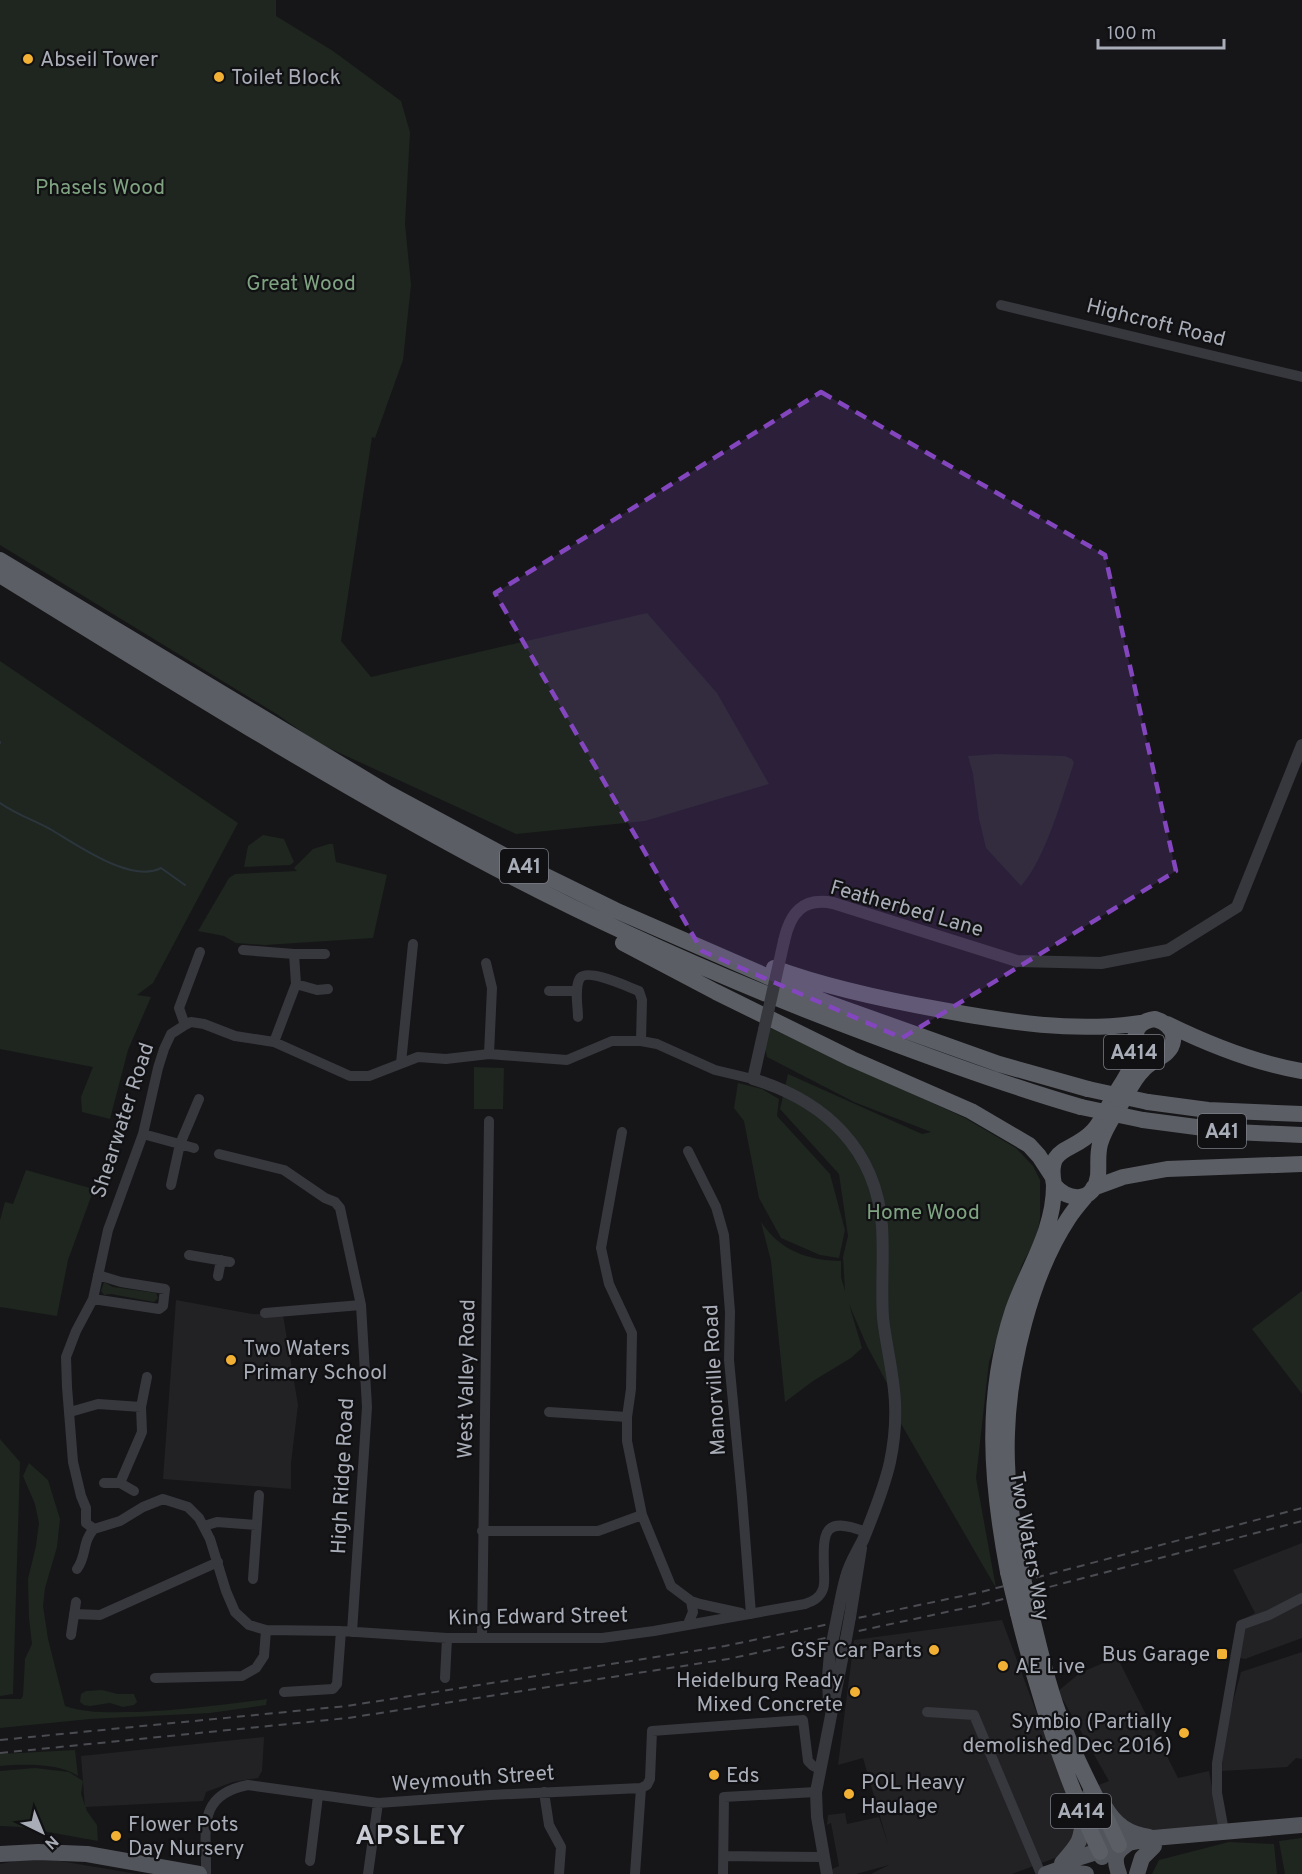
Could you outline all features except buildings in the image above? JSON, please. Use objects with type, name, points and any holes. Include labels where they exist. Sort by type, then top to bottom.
[{"type":"highway","name":"A41","points":[[0,560],[387,793],[511,859],[637,920],[828,1002],[999,1064],[1088,1089],[1148,1102],[1208,1110],[1302,1114]]},
{"type":"highway","name":"A41","points":[[0,575],[276,745],[499,870],[633,936],[757,990],[947,1064],[1081,1107],[1143,1120],[1234,1132],[1302,1136]]},
{"type":"highway","points":[[499,870],[520,887],[716,992],[852,1059],[971,1111],[1029,1146],[1065,1195],[1075,1198],[1123,1177],[1167,1169],[1302,1164]]},
{"type":"highway","name":"A41","points":[[707,950],[744,957],[795,976],[899,1002],[967,1015],[1040,1025],[1091,1028],[1141,1023]]},
{"type":"highway","name":"A414","points":[[1053,1180],[1054,1158],[1062,1151],[1084,1140],[1094,1130],[1132,1065],[1136,1030],[1141,1023],[1147,1020],[1162,1021],[1172,1032],[1173,1041],[1169,1051],[1143,1070],[1105,1130],[1097,1158],[1098,1179],[1089,1192]]},
{"type":"highway","points":[[1167,1024],[1236,1054],[1274,1066],[1302,1071]]},
{"type":"highway","name":"Two Waters Way","points":[[1053,1180],[1052,1212],[1048,1226],[1014,1309],[1002,1350],[995,1390],[993,1474],[998,1521],[1015,1571],[1044,1710],[1083,1815],[1109,1856]]},
{"type":"highway","name":"Two Waters Way","points":[[1015,1571],[1007,1434],[1011,1388],[1019,1344],[1039,1279],[1067,1219],[1089,1192]]},
{"type":"highway","name":"Two Waters Way","points":[[1024,1611],[1063,1726],[1086,1779],[1109,1856]]},
{"type":"main road","points":[[1086,1779],[1118,1824],[1131,1833],[1154,1842]]},
{"type":"main road","points":[[1051,1872],[1074,1851],[1082,1835],[1083,1815]]},
{"type":"main road","points":[[1051,1872],[1154,1842],[1191,1835],[1302,1825]]},
{"type":"main road","points":[[1137,1874],[1142,1858],[1154,1842]]},
{"type":"main road","points":[[0,1854],[38,1852],[87,1854],[200,1874]]},
{"type":"main road","points":[[1051,1872],[1077,1858],[1109,1856],[1115,1862],[1119,1874]]},
{"type":"main road","name":"Two Waters Way","points":[[1109,1856],[1132,1874]]},
{"type":"street","name":"Highcroft Road","points":[[1001,304],[1302,378]]},
{"type":"street","name":"Featherbed Lane","points":[[753,1079],[789,922],[805,905],[821,902],[834,903],[1017,960],[1101,963],[1168,950],[1237,907],[1302,745]]},
{"type":"street","points":[[400,1063],[413,944]]},
{"type":"street","points":[[243,950],[325,954]]},
{"type":"street","points":[[200,952],[179,1008],[185,1025],[191,1022],[204,1024],[235,1036],[274,1042],[350,1076],[369,1076],[418,1057],[446,1059],[489,1054],[567,1060],[612,1041],[641,1041],[657,1044],[715,1070],[753,1079],[798,1097],[831,1120],[858,1152],[869,1172],[877,1195],[882,1227],[883,1315],[896,1418],[886,1476],[864,1536],[846,1576],[830,1653],[828,1676],[830,1715]]},
{"type":"street","points":[[274,1042],[296,984],[294,954]]},
{"type":"street","points":[[486,963],[492,988],[489,1054]]},
{"type":"street","points":[[578,1017],[577,992],[582,975],[590,974],[639,991],[642,1000],[641,1041]]},
{"type":"street","points":[[296,984],[317,990],[328,989]]},
{"type":"street","points":[[549,1003],[549,988],[577,992]]},
{"type":"street","name":"Shearwater Road","points":[[94,1529],[86,1523],[86,1508],[73,1462],[66,1357],[76,1331],[93,1299],[108,1230],[143,1134],[164,1049],[171,1034],[185,1025]]},
{"type":"street","points":[[171,1185],[180,1144],[199,1099]]},
{"type":"street","name":"West Valley Road","points":[[482,1638],[489,1121]]},
{"type":"street","points":[[622,1132],[602,1248],[609,1284],[633,1333],[627,1441],[642,1515],[671,1586],[691,1601],[749,1614]]},
{"type":"street","points":[[143,1134],[194,1148]]},
{"type":"street","name":"Manorville Road","points":[[688,1151],[716,1207],[724,1235],[730,1312],[729,1360],[742,1497],[749,1614]]},
{"type":"street","name":"High Ridge Road","points":[[219,1154],[284,1170],[325,1198],[335,1202],[340,1208],[361,1305],[367,1407],[347,1632],[337,1684],[333,1689],[284,1692]]},
{"type":"street","points":[[189,1255],[225,1261],[218,1276]]},
{"type":"street","points":[[93,1299],[159,1309],[163,1306],[165,1289],[121,1282],[98,1275]]},
{"type":"street","points":[[265,1313],[361,1305]]},
{"type":"street","points":[[120,1483],[142,1432],[141,1407],[147,1377]]},
{"type":"street","points":[[70,1412],[98,1404],[141,1407]]},
{"type":"street","points":[[549,1412],[627,1417]]},
{"type":"street","points":[[104,1483],[120,1483],[134,1491]]},
{"type":"street","points":[[253,1579],[259,1495]]},
{"type":"street","points":[[77,1569],[84,1556],[87,1536],[94,1529],[120,1521],[143,1507],[163,1499],[188,1507],[199,1518],[210,1539],[235,1612],[249,1625],[266,1630],[264,1656],[256,1668],[242,1676],[155,1678]]},
{"type":"street","points":[[482,1531],[598,1531],[642,1515]]},
{"type":"street","points":[[204,1526],[217,1522],[257,1526]]},
{"type":"street","name":"King Edward Street","points":[[266,1630],[447,1638],[602,1638],[805,1604],[815,1600],[824,1588],[824,1542],[828,1530],[844,1524],[864,1536]]},
{"type":"street","points":[[827,1874],[817,1817],[816,1792],[864,1536]]},
{"type":"street","points":[[74,1614],[100,1615],[218,1562]]},
{"type":"street","points":[[1224,1831],[1217,1793],[1217,1763],[1241,1625],[1302,1598]]},
{"type":"street","points":[[688,1624],[693,1612],[691,1601]]},
{"type":"street","points":[[71,1635],[76,1602]]},
{"type":"street","points":[[445,1678],[447,1638]]},
{"type":"street","points":[[189,1665],[189,1677]]},
{"type":"street","points":[[927,1712],[974,1715],[1051,1872]]},
{"type":"street","points":[[634,1874],[641,1788],[647,1785],[650,1779],[652,1731],[803,1720],[808,1761],[820,1769]]},
{"type":"street","points":[[207,1874],[207,1816],[219,1796],[237,1787],[248,1785],[378,1803]]},
{"type":"street","name":"Weymouth Street","points":[[368,1874],[378,1803],[641,1788]]},
{"type":"street","points":[[544,1792],[549,1825],[561,1847],[559,1874]]},
{"type":"street","points":[[723,1874],[724,1797],[816,1792]]},
{"type":"street","points":[[310,1861],[318,1796]]},
{"type":"street","points":[[724,1856],[824,1857]]},
{"type":"highlighted area","points":[[821,392],[1105,555],[1176,871],[902,1038],[702,951],[495,593]]},
{"type":"shaded area","name":"Two Waters Primary School","points":[[176,1300],[252,1314],[283,1315],[298,1405],[291,1463],[291,1489],[163,1479]]},
{"type":"shaded area","points":[[1302,1543],[1302,1638],[1245,1659],[1230,1656],[1238,1622],[1255,1613],[1233,1570]]},
{"type":"shaded area","points":[[1002,1620],[1068,1797],[1109,1781],[1058,1691],[1080,1673],[1117,1657],[1178,1778],[1209,1771],[1219,1825],[1152,1830],[1055,1858],[1012,1874],[871,1874],[889,1865],[856,1874],[831,1874],[830,1870],[839,1866],[831,1823],[827,1825],[828,1815],[845,1813],[847,1824],[879,1817],[888,1844],[863,1758],[838,1765],[854,1640]]},
{"type":"shaded area","points":[[1302,1652],[1302,1759],[1296,1758],[1287,1767],[1222,1771],[1223,1739],[1241,1672]]},
{"type":"shaded area","points":[[264,1737],[262,1771],[258,1778],[233,1782],[206,1792],[203,1801],[85,1807],[81,1756]]},
{"type":"shaded area","points":[[23,1859],[54,1860],[137,1874],[0,1874],[0,1864]]},
{"type":"green space","points":[[0,0],[276,0],[276,16],[333,51],[401,101],[410,132],[405,224],[411,285],[403,360],[375,438],[372,437],[341,641],[371,677],[647,613],[717,693],[769,784],[645,821],[516,834],[318,743],[275,713],[0,545]]},
{"type":"green space","points":[[0,661],[238,823],[153,983],[137,995],[151,997],[128,1050],[110,1119],[82,1112],[81,1097],[93,1067],[0,1049]]},
{"type":"green space","points":[[996,754],[1065,756],[1072,759],[1074,763],[1045,845],[1030,875],[1021,886],[986,848],[979,819],[973,774],[968,756]]},
{"type":"green space","points":[[263,835],[284,839],[294,862],[290,865],[244,867],[248,846]]},
{"type":"green space","points":[[333,844],[336,862],[387,875],[373,938],[265,945],[236,943],[224,936],[198,931],[229,878],[235,874],[297,871],[294,868],[313,849]]},
{"type":"green space","name":"Home Wood","points":[[770,1028],[965,1118],[1016,1148],[1033,1166],[1040,1180],[1040,1218],[1037,1236],[1022,1265],[989,1362],[976,1478],[996,1588],[900,1422],[897,1402],[867,1346],[849,1304],[862,1348],[851,1358],[813,1381],[785,1402],[771,1261],[761,1222],[777,1240],[796,1252],[817,1259],[841,1261],[841,1277],[845,1291],[843,1257],[848,1236],[839,1174],[780,1109],[788,1074],[922,1134],[931,1132],[854,1102],[767,1057],[765,1048]]},
{"type":"green space","points":[[474,1067],[504,1068],[503,1109],[474,1109]]},
{"type":"green space","points":[[738,1083],[762,1089],[779,1099],[777,1116],[830,1174],[845,1230],[839,1258],[820,1255],[781,1238],[759,1198],[744,1121],[734,1108]]},
{"type":"green space","points":[[26,1170],[90,1188],[92,1194],[68,1260],[57,1316],[0,1307],[0,1220],[5,1202],[13,1204]]},
{"type":"green space","points":[[104,1282],[113,1287],[156,1293],[158,1298],[154,1302],[111,1294],[104,1295],[101,1291]]},
{"type":"green space","points":[[1302,1291],[1302,1394],[1252,1329]]},
{"type":"green space","points":[[0,1439],[20,1462],[13,1694],[0,1696]]},
{"type":"green space","points":[[29,1463],[48,1480],[60,1519],[57,1547],[45,1588],[43,1606],[48,1639],[65,1706],[92,1711],[138,1712],[186,1709],[267,1699],[266,1705],[210,1713],[90,1719],[0,1728],[0,1699],[21,1699],[23,1696],[25,1659],[32,1644],[28,1579],[39,1523],[35,1504],[23,1476]]},
{"type":"green space","points":[[102,1690],[118,1694],[134,1694],[137,1702],[134,1705],[123,1707],[110,1703],[90,1706],[80,1702],[81,1694],[86,1691]]},
{"type":"green space","points":[[75,1750],[78,1776],[51,1767],[0,1766],[0,1754]]},
{"type":"green space","points":[[35,1768],[69,1772],[83,1781],[81,1794],[87,1811],[97,1825],[98,1841],[20,1827],[0,1826],[0,1771]]},
{"type":"green space","points":[[1302,1838],[1302,1874],[1285,1874],[1279,1841]]},
{"type":"green space","points":[[1229,1842],[1274,1844],[1277,1874],[1152,1874],[1159,1860]]},
{"type":"waterway","points":[[0,803],[104,860],[135,871],[149,872],[161,868],[185,885]]},
{"type":"railway","points":[[0,1740],[347,1706],[725,1646],[981,1592],[1302,1508]]},
{"type":"railway","points":[[0,1753],[348,1718],[728,1659],[984,1604],[1302,1521]]},
{"type":"place","name":"Abseil Tower","points":[[28,59]]},
{"type":"place","name":"Toilet Block","points":[[219,77]]},
{"type":"place","name":"Two Waters Primary School","points":[[231,1360]]},
{"type":"place","name":"GSF Car Parts","points":[[934,1650]]},
{"type":"place","name":"Bus Garage","points":[[1222,1654]]},
{"type":"place","name":"AE Live","points":[[1003,1666]]},
{"type":"place","name":"Heidelburg Ready Mixed Concrete","points":[[855,1692]]},
{"type":"place","name":"Symbio (Partially demolished Dec 2016)","points":[[1184,1733]]},
{"type":"place","name":"Eds","points":[[714,1775]]},
{"type":"place","name":"POL Heavy Haulage","points":[[849,1794]]},
{"type":"place","name":"Flower Pots Day Nursery","points":[[116,1836]]},
{"type":"district","name":"APSLEY","points":[[411,1835]]},
{"type":"park label","name":"Phasels Wood","points":[[100,187]]},
{"type":"park label","name":"Great Wood","points":[[301,283]]}]
